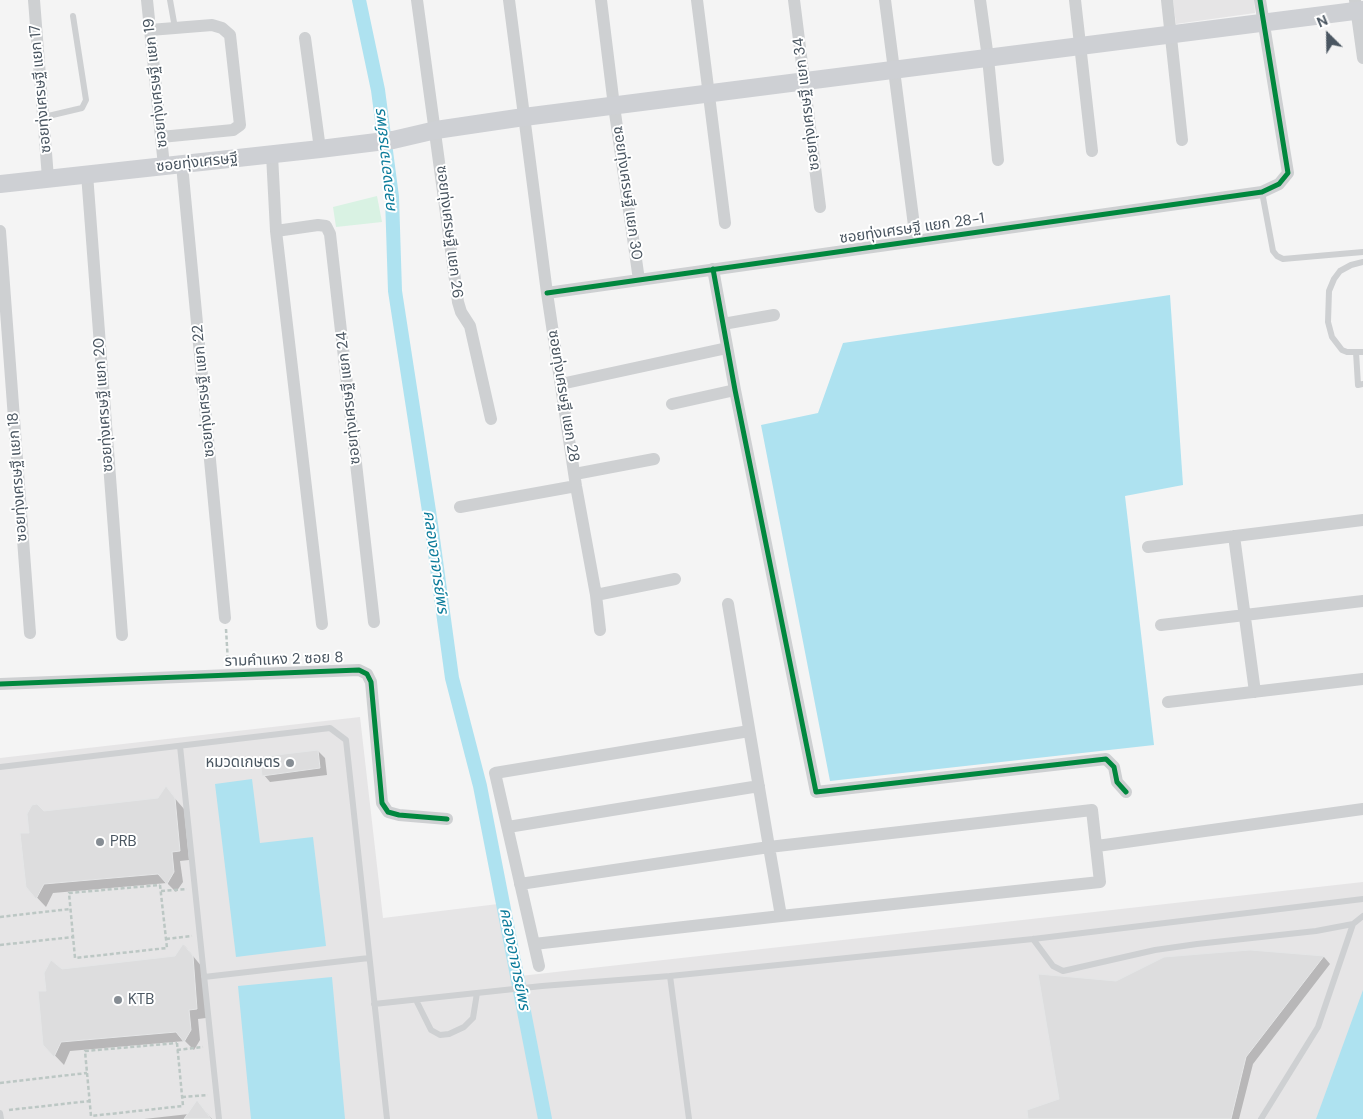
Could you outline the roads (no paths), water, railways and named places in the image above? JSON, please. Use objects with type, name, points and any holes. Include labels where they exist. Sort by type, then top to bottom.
[{"type":"main road","name":"ซอยทุ่งเศรษฐี","points":[[0,184],[320,150],[524,117],[1263,22],[1358,7]]},
{"type":"street","name":"ซอยทุ่งเศรษฐี แยก 17","points":[[34,0],[48,178]]},
{"type":"street","name":"ซอยทุ่งเศรษฐี แยก 19","points":[[148,0],[164,166]]},
{"type":"street","name":"ซอยทุ่งเศรษฐี แยก 26","points":[[417,0],[458,302],[461,312],[470,326],[491,419]]},
{"type":"street","name":"ซอยทุ่งเศรษฐี แยก 28","points":[[509,0],[547,293],[600,630]]},
{"type":"street","name":"ซอยทุ่งเศรษฐี แยก 30","points":[[601,0],[614,106],[640,280]]},
{"type":"street","points":[[697,0],[725,223]]},
{"type":"street","name":"ซอยทุ่งเศรษฐี แยก 34","points":[[794,0],[820,208]]},
{"type":"street","points":[[885,0],[916,240]]},
{"type":"street","points":[[980,0],[998,160]]},
{"type":"street","points":[[1075,0],[1092,151]]},
{"type":"street","points":[[1167,0],[1182,140]]},
{"type":"street","points":[[1260,0],[1263,22]]},
{"type":"street","points":[[1358,7],[1363,58]]},
{"type":"street","name":"ซอยทุ่งเศรษฐี แยก 28-1","points":[[547,293],[1262,192],[1279,184],[1288,173],[1263,22]]},
{"type":"street","points":[[150,30],[212,26],[222,28],[230,35],[240,125],[233,130],[161,137]]},
{"type":"street","points":[[306,38],[320,150]]},
{"type":"street","points":[[272,155],[276,231],[322,624]]},
{"type":"street","name":"ซอยทุ่งเศรษฐี แยก 22","points":[[182,165],[225,618]]},
{"type":"street","name":"ซอยทุ่งเศรษฐี แยก 20","points":[[87,174],[122,635]]},
{"type":"street","name":"ซอยทุ่งเศรษฐี แยก 24","points":[[276,231],[318,225],[326,226],[330,234],[374,622]]},
{"type":"street","name":"ซอยทุ่งเศรษฐี แยก 18","points":[[0,232],[30,633]]},
{"type":"street","points":[[713,269],[735,390],[816,792],[1106,759],[1114,767],[1117,782],[1126,792]]},
{"type":"street","points":[[723,324],[774,315]]},
{"type":"street","points":[[561,384],[727,348]]},
{"type":"street","points":[[672,404],[735,390]]},
{"type":"street","points":[[460,507],[576,480],[654,459]]},
{"type":"street","points":[[1148,547],[1363,520]]},
{"type":"street","points":[[1234,536],[1255,692]]},
{"type":"street","points":[[596,595],[675,579]]},
{"type":"street","points":[[1161,625],[1363,602]]},
{"type":"street","points":[[728,604],[781,916]]},
{"type":"street","name":"รามคำแหง 2 ซอย 8","points":[[0,684],[359,670],[367,674],[370,682],[382,803],[388,812],[399,816],[447,819]]},
{"type":"street","points":[[1168,702],[1363,679]]},
{"type":"street","points":[[539,966],[495,773],[749,731]]},
{"type":"street","points":[[508,827],[759,786]]},
{"type":"street","points":[[1097,846],[1363,809]]},
{"type":"street","points":[[520,884],[769,847],[1092,810],[1100,882],[534,944]]},
{"type":"lane","points":[[170,0],[175,29]]},
{"type":"lane","points":[[44,117],[82,108],[86,100],[74,16]]},
{"type":"lane","points":[[1262,192],[1273,251],[1277,256],[1283,258],[1363,252]]},
{"type":"lane","points":[[1363,262],[1351,265],[1334,278],[1329,291],[1328,322],[1332,337],[1342,350],[1360,352],[1358,385],[1363,384]]},
{"type":"lane","points":[[0,767],[330,728],[346,740],[387,1119]]},
{"type":"lane","points":[[180,746],[219,1119]]},
{"type":"lane","points":[[374,1004],[1033,939],[1363,899]]},
{"type":"lane","points":[[1033,939],[1053,966],[1063,970],[1155,950],[1316,931],[1353,924],[1363,916]]},
{"type":"lane","points":[[1261,1119],[1318,1027],[1353,924]]},
{"type":"lane","points":[[204,977],[369,958]]},
{"type":"lane","points":[[670,976],[688,1119]]},
{"type":"lane","points":[[416,1000],[431,1030],[440,1035],[449,1034],[464,1028],[473,1018],[477,993]]},
{"type":"lane","points":[[0,1113],[1,1119]]},
{"type":"water","points":[[1170,295],[1183,485],[1125,496],[1154,745],[830,781],[761,425],[818,413],[843,343]]},
{"type":"water","points":[[252,779],[260,843],[313,837],[326,946],[236,957],[215,784]]},
{"type":"water","points":[[332,977],[345,1119],[251,1119],[238,986]]},
{"type":"water","points":[[1363,990],[1363,1119],[1316,1119]]},
{"type":"waterway","name":"คลองอาจารย์พร","points":[[359,0],[378,90],[392,197],[395,291],[431,524],[452,678],[480,786],[545,1119]]},
{"type":"place","name":"หมวดเกษตร","points":[[290,763]]},
{"type":"place","name":"PRB","points":[[100,842]]},
{"type":"place","name":"KTB","points":[[118,1000]]}]
